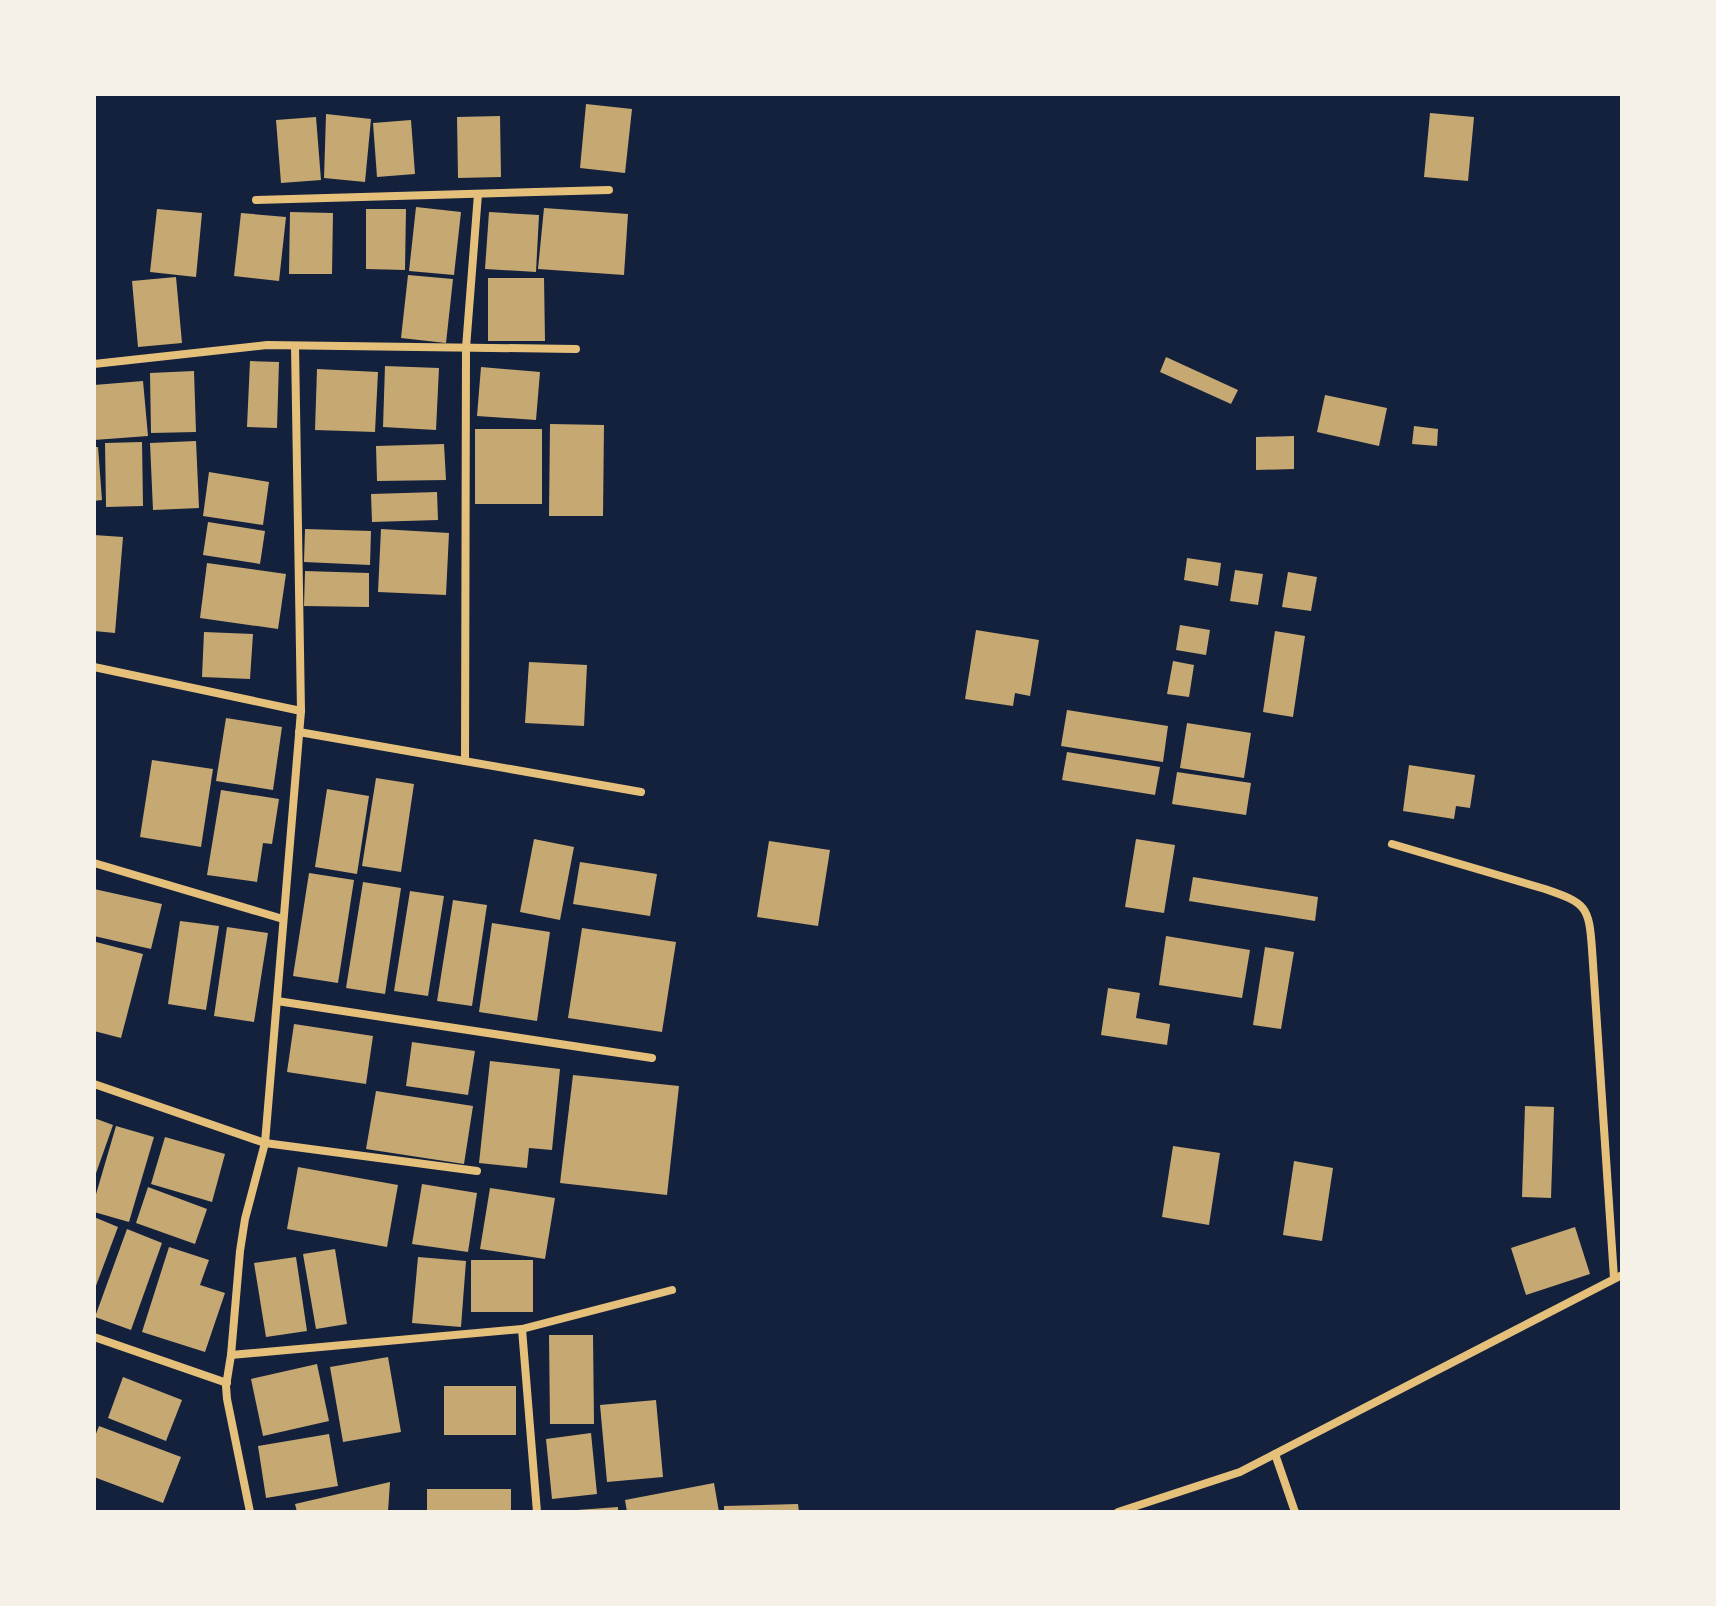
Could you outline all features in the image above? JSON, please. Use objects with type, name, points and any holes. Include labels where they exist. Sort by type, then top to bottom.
[{"type":"street","points":[[256,200],[609,190]]},
{"type":"street","points":[[465,761],[466,348],[478,194]]},
{"type":"street","points":[[250,1512],[227,1399],[227,1383],[243,1230],[265,1143],[301,711],[295,346]]},
{"type":"street","points":[[94,364],[244,347],[576,349]]},
{"type":"street","points":[[94,667],[301,711]]},
{"type":"street","points":[[299,732],[641,792]]},
{"type":"street","points":[[1118,1512],[1240,1472],[1618,1276],[1590,926],[1586,910],[1570,897],[1392,844]]},
{"type":"street","points":[[94,863],[283,919]]},
{"type":"street","points":[[277,1001],[652,1058]]},
{"type":"street","points":[[94,1084],[265,1143],[477,1171]]},
{"type":"street","points":[[231,1355],[522,1329],[672,1290]]},
{"type":"street","points":[[522,1329],[537,1512]]},
{"type":"street","points":[[94,1337],[227,1383]]},
{"type":"street","points":[[1275,1454],[1295,1512]]},
{"type":"building","points":[[586,104],[632,109],[625,173],[580,168]]},
{"type":"building","points":[[1430,113],[1474,117],[1468,181],[1424,177]]},
{"type":"building","points":[[326,114],[371,119],[365,182],[324,178]]},
{"type":"building","points":[[500,116],[501,177],[458,178],[457,117]]},
{"type":"building","points":[[316,117],[321,180],[281,183],[276,120]]},
{"type":"building","points":[[411,120],[415,174],[377,177],[373,123]]},
{"type":"building","points":[[416,207],[461,212],[454,275],[409,271]]},
{"type":"building","points":[[544,208],[628,214],[624,275],[538,269]]},
{"type":"building","points":[[157,209],[202,213],[196,277],[150,272]]},
{"type":"building","points":[[366,209],[406,209],[405,270],[366,269]]},
{"type":"building","points":[[290,212],[333,213],[332,274],[289,274]]},
{"type":"building","points":[[489,212],[539,215],[536,272],[485,269]]},
{"type":"building","points":[[241,213],[286,217],[279,281],[234,276]]},
{"type":"building","points":[[408,275],[453,279],[446,343],[401,338]]},
{"type":"building","points":[[176,277],[182,343],[138,347],[132,281]]},
{"type":"building","points":[[488,278],[544,278],[545,341],[488,341]]},
{"type":"building","points":[[1166,357],[1238,390],[1231,404],[1160,372]]},
{"type":"building","points":[[250,361],[279,362],[277,428],[247,427]]},
{"type":"building","points":[[385,366],[439,368],[436,430],[383,427]]},
{"type":"building","points":[[481,367],[540,372],[536,420],[477,416]]},
{"type":"building","points":[[317,369],[378,372],[375,432],[315,430]]},
{"type":"building","points":[[194,371],[196,432],[151,433],[150,373]]},
{"type":"building","points":[[143,381],[148,436],[94,440],[94,385]]},
{"type":"building","points":[[1325,395],[1387,408],[1379,446],[1317,432]]},
{"type":"building","points":[[550,424],[604,425],[603,516],[549,516]]},
{"type":"building","points":[[1414,426],[1438,429],[1437,446],[1412,444]]},
{"type":"building","points":[[475,429],[542,429],[542,504],[475,504]]},
{"type":"building","points":[[1294,436],[1294,469],[1256,470],[1256,437]]},
{"type":"building","points":[[196,441],[199,508],[153,510],[150,443]]},
{"type":"building","points":[[142,442],[143,506],[106,507],[105,443]]},
{"type":"building","points":[[444,444],[446,480],[377,481],[376,446]]},
{"type":"building","points":[[94,447],[98,447],[102,500],[94,501]]},
{"type":"building","points":[[209,472],[269,482],[263,525],[203,516]]},
{"type":"building","points":[[437,492],[438,520],[372,522],[371,494]]},
{"type":"building","points":[[208,522],[265,531],[260,564],[203,555]]},
{"type":"building","points":[[305,529],[371,531],[370,565],[304,562]]},
{"type":"building","points":[[381,529],[449,533],[446,595],[378,592]]},
{"type":"building","points":[[94,535],[123,537],[115,633],[94,631]]},
{"type":"building","points":[[1187,558],[1221,563],[1218,586],[1184,580]]},
{"type":"building","points":[[207,563],[286,574],[278,629],[200,618]]},
{"type":"building","points":[[1235,570],[1263,574],[1258,605],[1230,601]]},
{"type":"building","points":[[305,571],[369,573],[369,607],[304,606]]},
{"type":"building","points":[[1288,572],[1317,577],[1311,611],[1282,607]]},
{"type":"building","points":[[1180,625],[1210,630],[1206,655],[1176,650]]},
{"type":"building","points":[[976,630],[1039,640],[1030,696],[1015,693],[1013,706],[965,699]]},
{"type":"building","points":[[1275,631],[1305,636],[1293,717],[1263,712]]},
{"type":"building","points":[[204,632],[253,634],[250,679],[202,677]]},
{"type":"building","points":[[1173,661],[1194,665],[1189,697],[1167,694]]},
{"type":"building","points":[[529,662],[587,665],[584,726],[525,723]]},
{"type":"building","points":[[1067,710],[1168,726],[1163,762],[1061,746]]},
{"type":"building","points":[[226,718],[282,727],[273,790],[216,781]]},
{"type":"building","points":[[1187,723],[1251,733],[1244,778],[1180,768]]},
{"type":"building","points":[[1067,752],[1160,767],[1155,795],[1062,780]]},
{"type":"building","points":[[152,760],[213,769],[201,847],[140,837]]},
{"type":"building","points":[[1409,765],[1475,775],[1470,808],[1456,806],[1454,819],[1403,811]]},
{"type":"building","points":[[1177,772],[1251,783],[1246,815],[1172,804]]},
{"type":"building","points":[[376,778],[414,784],[401,872],[362,866]]},
{"type":"building","points":[[327,789],[369,796],[357,874],[315,867]]},
{"type":"building","points":[[221,790],[279,799],[272,844],[263,843],[257,882],[207,875]]},
{"type":"building","points":[[534,839],[574,847],[560,920],[520,912]]},
{"type":"building","points":[[1136,839],[1175,845],[1164,913],[1125,907]]},
{"type":"building","points":[[769,841],[830,850],[818,926],[757,917]]},
{"type":"building","points":[[580,862],[657,874],[650,916],[573,904]]},
{"type":"building","points":[[309,873],[354,880],[338,983],[293,976]]},
{"type":"building","points":[[1193,877],[1318,897],[1315,921],[1189,901]]},
{"type":"building","points":[[363,882],[401,888],[385,994],[346,988]]},
{"type":"building","points":[[94,889],[162,904],[151,949],[94,936]]},
{"type":"building","points":[[410,891],[444,896],[428,996],[394,991]]},
{"type":"building","points":[[453,900],[487,905],[472,1006],[437,1001]]},
{"type":"building","points":[[180,921],[219,926],[206,1010],[168,1004]]},
{"type":"building","points":[[492,923],[550,932],[537,1021],[479,1012]]},
{"type":"building","points":[[227,927],[268,933],[254,1022],[214,1016]]},
{"type":"building","points":[[582,928],[676,942],[662,1032],[568,1018]]},
{"type":"building","points":[[1166,936],[1250,950],[1242,998],[1159,985]]},
{"type":"building","points":[[96,942],[143,954],[121,1038],[94,1031]]},
{"type":"building","points":[[1265,947],[1294,952],[1281,1029],[1253,1025]]},
{"type":"building","points":[[1108,988],[1140,993],[1136,1018],[1170,1024],[1167,1045],[1101,1035]]},
{"type":"building","points":[[294,1024],[373,1036],[366,1084],[287,1072]]},
{"type":"building","points":[[412,1042],[475,1051],[468,1095],[406,1086]]},
{"type":"building","points":[[490,1061],[560,1069],[552,1150],[529,1148],[527,1168],[479,1163]]},
{"type":"building","points":[[573,1075],[679,1086],[667,1195],[560,1183]]},
{"type":"building","points":[[376,1091],[473,1106],[464,1164],[366,1149]]},
{"type":"building","points":[[1525,1106],[1554,1107],[1551,1198],[1522,1197]]},
{"type":"building","points":[[94,1118],[113,1125],[94,1179]]},
{"type":"building","points":[[116,1126],[154,1137],[129,1222],[94,1212],[94,1201]]},
{"type":"building","points":[[165,1137],[225,1154],[212,1202],[151,1184]]},
{"type":"building","points":[[1173,1146],[1220,1153],[1209,1225],[1162,1217]]},
{"type":"building","points":[[1294,1161],[1333,1168],[1322,1241],[1283,1235]]},
{"type":"building","points":[[298,1167],[398,1185],[387,1247],[287,1229]]},
{"type":"building","points":[[422,1184],[477,1193],[468,1252],[412,1244]]},
{"type":"building","points":[[148,1187],[207,1209],[195,1244],[136,1223]]},
{"type":"building","points":[[490,1188],[555,1198],[545,1259],[480,1249]]},
{"type":"building","points":[[94,1217],[118,1227],[94,1291]]},
{"type":"building","points":[[1575,1227],[1590,1274],[1526,1295],[1511,1248]]},
{"type":"building","points":[[127,1229],[162,1243],[131,1330],[95,1317]]},
{"type":"building","points":[[169,1247],[209,1260],[200,1285],[225,1293],[205,1352],[142,1332]]},
{"type":"building","points":[[335,1249],[347,1324],[316,1329],[303,1254]]},
{"type":"building","points":[[296,1257],[307,1331],[266,1337],[254,1263]]},
{"type":"building","points":[[418,1257],[466,1261],[461,1327],[412,1323]]},
{"type":"building","points":[[471,1260],[533,1260],[533,1312],[471,1312]]},
{"type":"building","points":[[549,1335],[593,1335],[594,1424],[550,1424]]},
{"type":"building","points":[[388,1357],[401,1432],[343,1442],[330,1367]]},
{"type":"building","points":[[317,1364],[329,1421],[263,1436],[251,1379]]},
{"type":"building","points":[[123,1377],[182,1400],[166,1441],[108,1418]]},
{"type":"building","points":[[444,1386],[516,1386],[516,1435],[444,1435]]},
{"type":"building","points":[[656,1400],[663,1477],[607,1482],[600,1405]]},
{"type":"building","points":[[99,1426],[181,1457],[163,1503],[94,1477],[94,1439]]},
{"type":"building","points":[[591,1433],[597,1494],[552,1499],[546,1439]]},
{"type":"building","points":[[329,1434],[338,1486],[266,1498],[258,1446]]},
{"type":"building","points":[[390,1482],[388,1512],[297,1512],[295,1504]]},
{"type":"building","points":[[714,1483],[719,1512],[627,1512],[625,1500]]},
{"type":"building","points":[[427,1489],[511,1489],[511,1512],[427,1512]]},
{"type":"building","points":[[798,1504],[799,1512],[724,1512],[724,1506]]},
{"type":"building","points":[[618,1507],[618,1512],[577,1510]]}]
